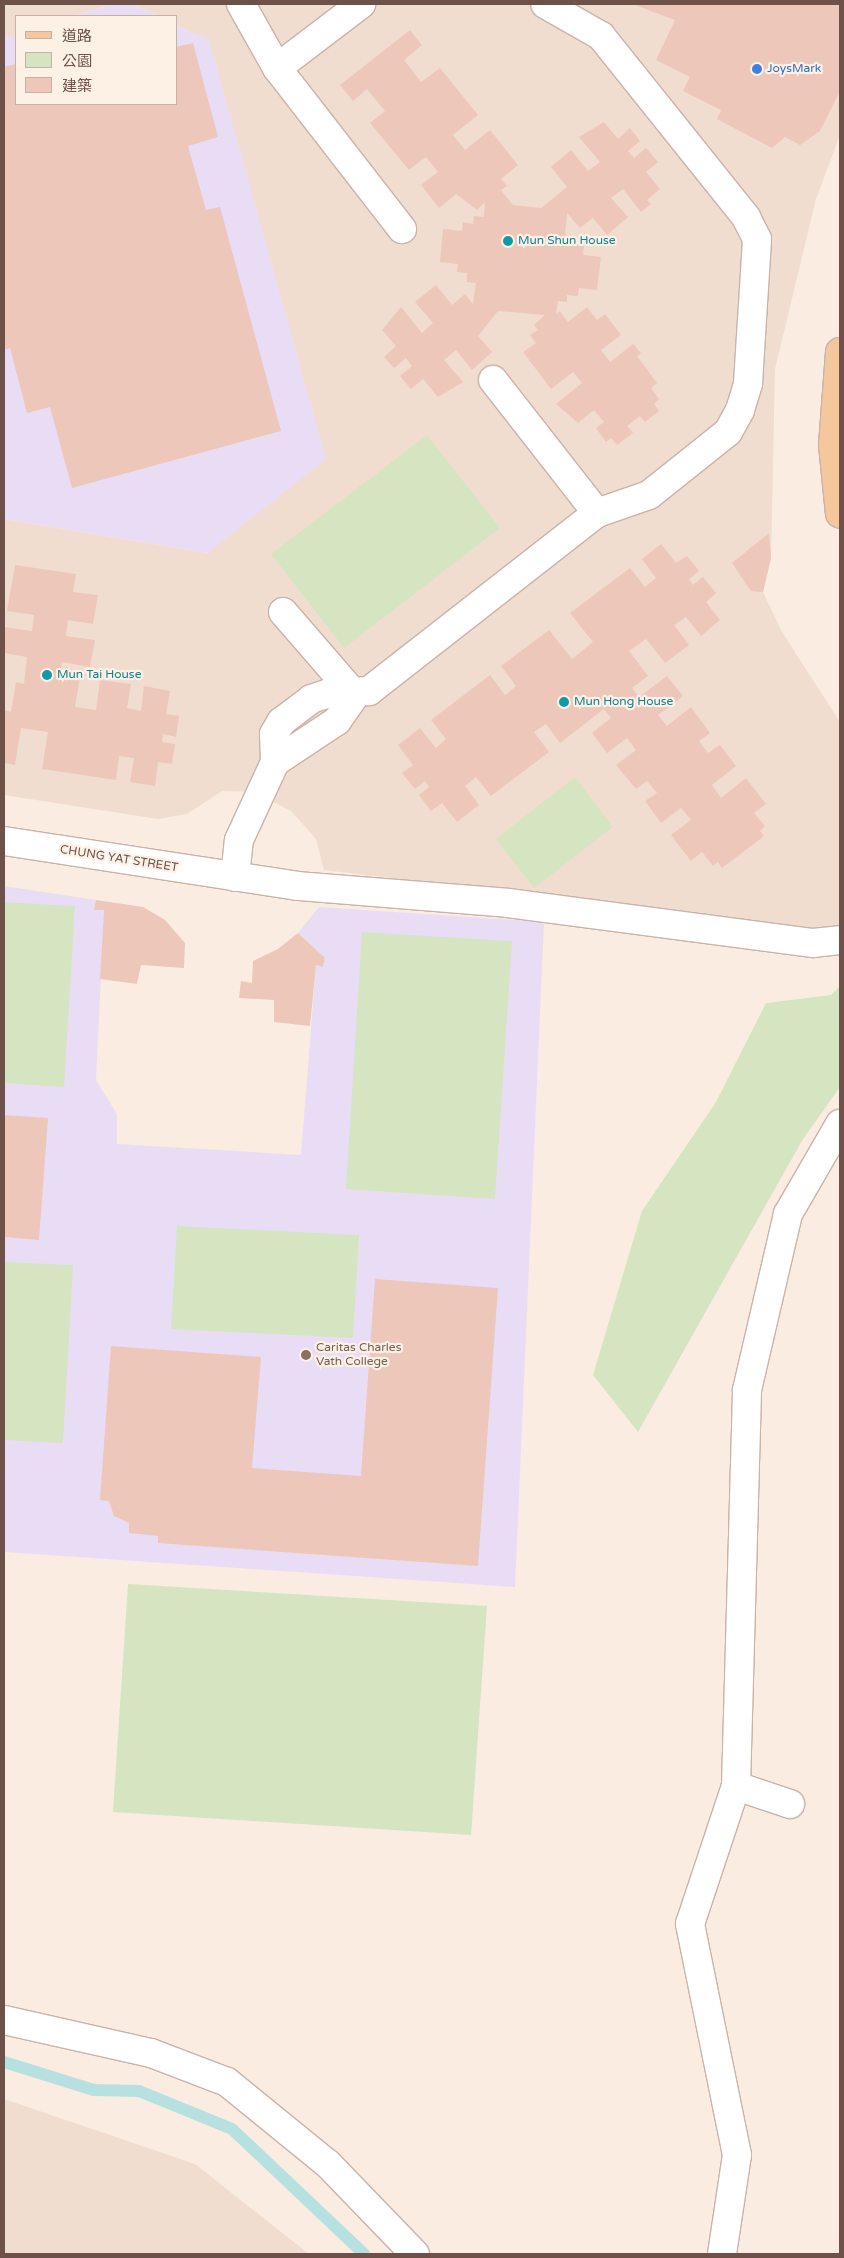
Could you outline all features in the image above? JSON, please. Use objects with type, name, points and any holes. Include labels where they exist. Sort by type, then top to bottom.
[{"type":"main road","points":[[840,352],[833,445],[840,514]]},
{"type":"street","points":[[241,4],[277,68],[402,230]]},
{"type":"street","points":[[277,68],[360,4]]},
{"type":"street","points":[[235,877],[239,840],[275,762],[337,721],[355,695],[369,691],[597,513],[649,495],[728,432],[748,383],[757,239],[746,217],[602,36],[545,4]]},
{"type":"street","points":[[493,380],[597,513]]},
{"type":"street","points":[[282,612],[355,695]]},
{"type":"street","name":"CHUNG YAT STREET","points":[[4,841],[235,877],[508,903],[813,943],[840,940]]},
{"type":"street","points":[[722,2254],[737,2155],[690,1924],[736,1786],[747,1390],[788,1214],[840,1124]]},
{"type":"street","points":[[736,1786],[790,1804]]},
{"type":"street","points":[[4,2020],[151,2053],[227,2082],[328,2164],[415,2254]]},
{"type":"shaded area","points":[[4,4],[112,4],[76,15],[15,15],[15,34],[4,39]]},
{"type":"shaded area","points":[[112,4],[134,4],[157,15],[76,15]]},
{"type":"shaded area","points":[[134,4],[840,4],[840,135],[816,199],[775,369],[771,558],[763,592],[782,632],[840,722],[840,925],[812,930],[324,870],[316,839],[291,811],[254,792],[222,791],[187,814],[158,819],[4,795],[4,519],[208,553],[209,41],[178,26],[178,15],[157,15]]},
{"type":"shaded area","points":[[178,26],[209,40],[326,459],[208,553],[4,519],[4,39],[15,34],[15,105],[178,105]]},
{"type":"shaded area","name":"Caritas Charles Vath College","points":[[4,886],[96,900],[95,909],[104,910],[96,1080],[117,1114],[117,1144],[301,1155],[316,965],[323,967],[325,958],[298,933],[319,907],[544,922],[515,1587],[4,1552]]},
{"type":"shaded area","points":[[4,2099],[195,2164],[309,2254],[4,2254]]},
{"type":"green space","points":[[427,435],[500,528],[344,648],[271,554]]},
{"type":"green space","points":[[575,777],[613,827],[534,888],[496,839]]},
{"type":"green space","points":[[4,902],[75,906],[64,1087],[4,1083]]},
{"type":"green space","points":[[362,932],[512,941],[495,1199],[346,1189]]},
{"type":"green space","points":[[840,986],[840,1087],[803,1139],[638,1432],[593,1375],[642,1211],[716,1102],[766,1003],[831,995]]},
{"type":"green space","points":[[177,1226],[359,1235],[353,1338],[171,1329]]},
{"type":"green space","points":[[4,1262],[73,1265],[63,1443],[4,1440]]},
{"type":"green space","points":[[128,1584],[487,1606],[471,1835],[113,1812]]},
{"type":"building","name":"JoysMark","points":[[632,4],[840,4],[840,91],[820,131],[800,145],[785,137],[772,148],[717,119],[721,110],[683,91],[690,77],[656,60],[675,20]]},
{"type":"building","name":"Mun Shun House","points":[[410,30],[422,45],[404,60],[421,82],[440,68],[478,115],[453,135],[465,150],[490,130],[518,165],[501,179],[507,186],[501,190],[513,205],[541,208],[567,187],[551,167],[571,150],[588,171],[600,162],[579,137],[604,122],[618,139],[630,128],[640,141],[628,151],[634,158],[646,148],[658,162],[646,172],[660,189],[647,200],[651,204],[641,212],[623,189],[611,198],[628,217],[607,235],[593,218],[580,228],[567,213],[565,236],[574,237],[573,245],[584,246],[583,255],[601,257],[597,290],[579,288],[578,296],[567,295],[567,302],[558,301],[556,314],[560,311],[568,322],[587,307],[597,320],[605,314],[621,335],[601,350],[610,362],[633,344],[641,353],[637,356],[657,383],[651,388],[659,399],[654,404],[659,411],[645,422],[640,416],[627,426],[633,433],[617,445],[611,438],[606,442],[596,428],[604,422],[594,410],[578,423],[556,404],[582,383],[573,372],[551,389],[523,352],[536,343],[530,335],[538,330],[534,325],[545,315],[498,311],[478,336],[492,352],[472,370],[456,350],[444,360],[463,382],[438,397],[423,379],[411,389],[400,376],[412,366],[406,358],[394,368],[384,357],[396,346],[382,330],[401,307],[422,333],[433,323],[415,302],[436,285],[452,305],[465,294],[473,304],[476,283],[467,282],[467,273],[457,272],[458,264],[440,262],[443,229],[462,231],[463,222],[473,224],[474,216],[484,217],[485,202],[477,210],[456,194],[439,208],[421,185],[438,172],[426,157],[409,170],[370,123],[385,111],[367,89],[353,101],[340,85]]},
{"type":"building","points":[[193,43],[218,137],[188,146],[206,210],[220,207],[281,431],[72,488],[50,407],[27,413],[10,348],[4,350],[4,67],[15,64],[15,105],[178,105],[178,47]]},
{"type":"building","points":[[769,533],[771,558],[763,592],[751,591],[732,563]]},
{"type":"building","name":"Mun Hong House","points":[[661,544],[676,563],[687,556],[699,571],[689,579],[693,585],[703,577],[716,593],[706,602],[720,620],[701,636],[686,617],[674,625],[689,645],[665,663],[646,639],[629,651],[648,676],[632,688],[639,697],[667,676],[683,696],[658,715],[667,726],[691,707],[710,733],[699,741],[708,753],[720,745],[736,766],[712,785],[721,798],[746,778],[766,804],[754,813],[765,826],[760,831],[764,836],[722,868],[718,862],[713,866],[702,852],[691,861],[671,835],[691,820],[681,808],[661,823],[645,801],[657,793],[647,781],[636,789],[616,765],[636,750],[627,738],[607,753],[592,733],[611,718],[604,709],[560,743],[546,724],[534,732],[549,752],[491,796],[476,777],[465,786],[479,805],[457,822],[442,803],[431,811],[419,795],[429,787],[425,781],[415,789],[402,773],[413,765],[398,745],[420,728],[436,748],[446,739],[431,720],[490,675],[505,695],[516,686],[501,666],[549,630],[572,659],[593,642],[570,613],[630,568],[645,587],[656,578],[642,559]]},
{"type":"building","name":"Mun Tai House","points":[[15,565],[76,574],[73,592],[98,595],[93,624],[68,620],[66,636],[95,640],[90,667],[62,662],[60,674],[80,677],[75,707],[96,710],[100,680],[131,684],[127,708],[141,711],[144,686],[170,691],[166,714],[179,716],[176,737],[163,734],[162,742],[175,744],[172,764],[158,762],[155,786],[130,782],[134,758],[119,756],[116,780],[42,769],[48,732],[21,728],[15,765],[4,763],[4,710],[11,712],[16,682],[24,684],[27,657],[4,653],[4,627],[32,631],[34,615],[7,611]]},
{"type":"building","points":[[96,900],[143,907],[165,920],[185,943],[184,968],[141,965],[137,984],[100,979],[104,910],[94,910]]},
{"type":"building","points":[[298,933],[325,958],[323,967],[316,965],[310,1026],[274,1022],[274,1000],[239,998],[241,981],[252,983],[253,961],[278,949]]},
{"type":"building","points":[[4,1115],[48,1118],[39,1240],[4,1237]]},
{"type":"building","points":[[375,1279],[498,1288],[478,1566],[158,1543],[158,1536],[129,1533],[129,1523],[114,1516],[109,1501],[100,1500],[111,1346],[261,1357],[252,1468],[361,1476]]},
{"type":"waterway","points":[[4,2062],[94,2090],[139,2091],[232,2129],[364,2254]]},
{"type":"place","name":"JoysMark","points":[[757,69]]},
{"type":"place","name":"Mun Shun House","points":[[508,241]]},
{"type":"place","name":"Mun Tai House","points":[[47,675]]},
{"type":"place","name":"Mun Hong House","points":[[564,702]]},
{"type":"place","name":"Caritas Charles Vath College","points":[[306,1355]]}]
